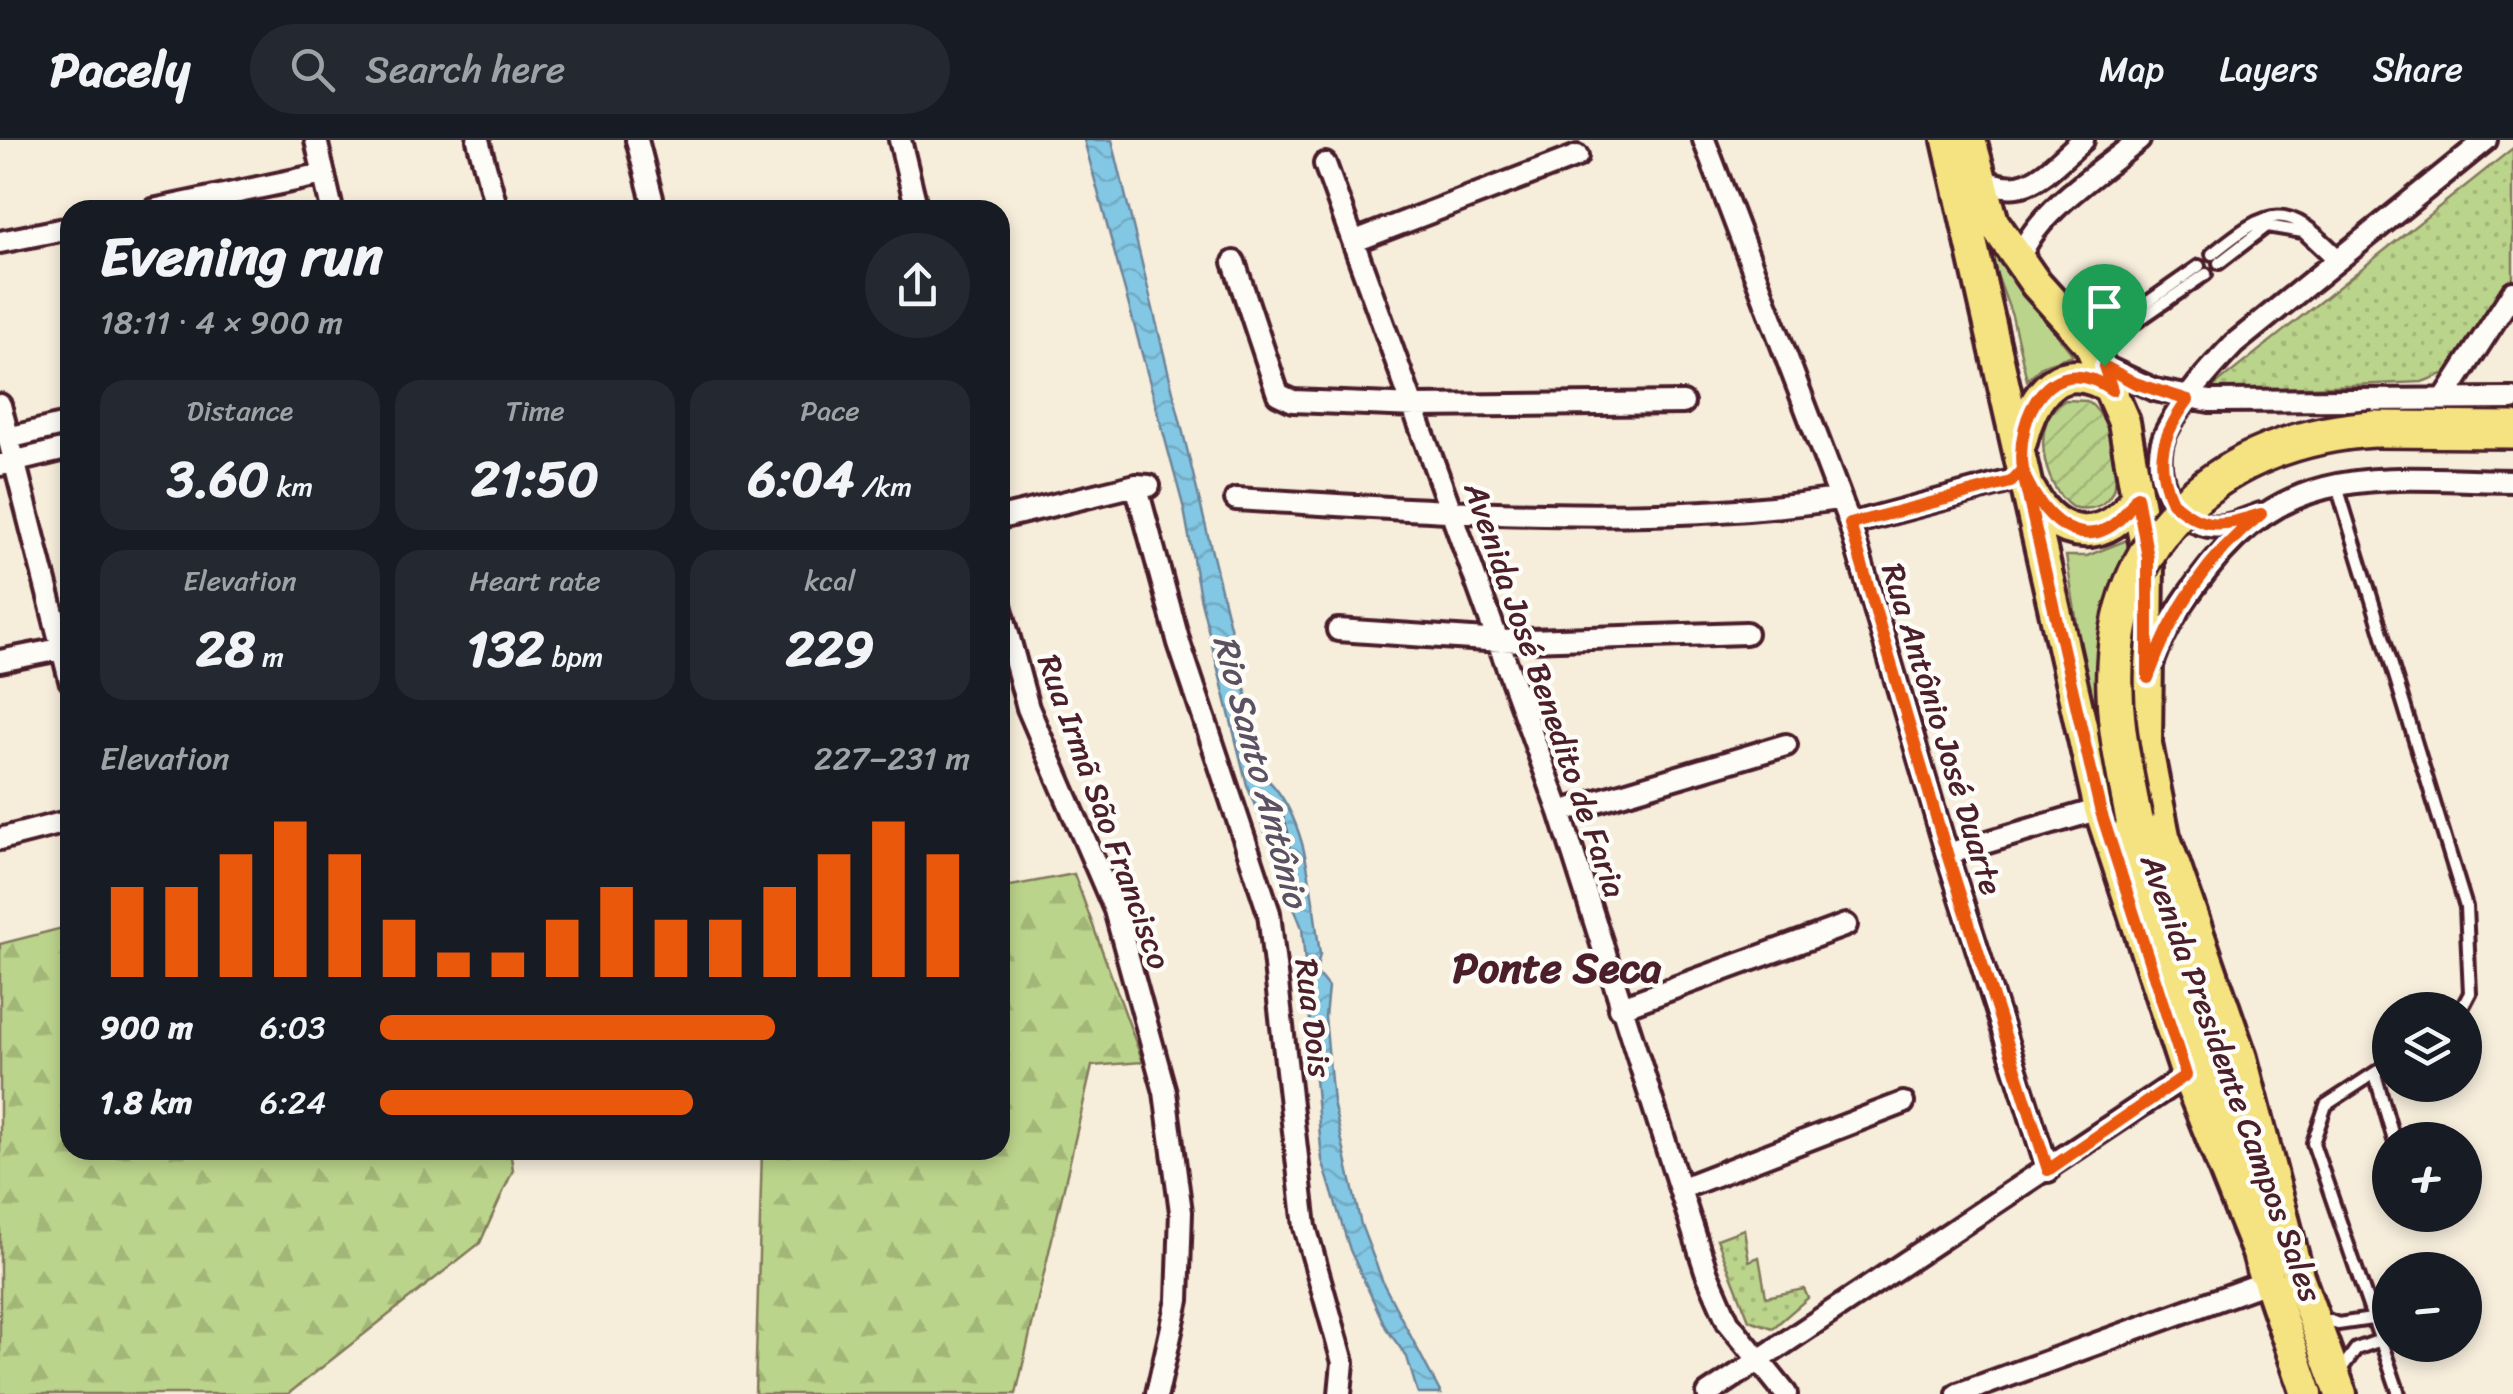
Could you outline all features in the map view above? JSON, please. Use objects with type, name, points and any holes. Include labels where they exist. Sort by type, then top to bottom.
[{"type":"highway","points":[[2266,1275],[2226,1098],[2148,875],[2134,820],[2115,692],[2116,660],[2129,597],[2151,550],[2194,496],[2249,458],[2308,436],[2374,430],[2513,430]]},
{"type":"main road","name":"Avenida Presidente Campos Sales","points":[[1948,140],[2100,809],[2186,1075],[2266,1275],[2308,1394]]},
{"type":"main road","name":"Avenida Presidente Campos Sales","points":[[1970,140],[1977,177],[1993,222],[2019,263],[2102,358],[2124,422],[2148,558],[2146,744],[2164,836],[2246,1072],[2311,1314],[2339,1388]]},
{"type":"main road","points":[[2102,358],[2088,378],[2075,377],[2047,387],[2032,406],[2021,460],[2046,514],[2082,533],[2108,529],[2137,496]]},
{"type":"street","points":[[316,140],[330,200]]},
{"type":"street","points":[[478,140],[494,200]]},
{"type":"street","points":[[637,140],[652,200]]},
{"type":"street","points":[[900,140],[915,200]]},
{"type":"street","name":"Rua Antônio José Duarte","points":[[1704,140],[1850,524],[1947,854],[2048,1170]]},
{"type":"street","points":[[1977,177],[2010,190],[2024,186],[2083,140]]},
{"type":"street","points":[[2019,263],[2030,238],[2061,204],[2140,140]]},
{"type":"street","points":[[2486,140],[2234,344],[2165,432],[2160,452],[2172,502],[2203,525],[2231,524],[2261,514],[2289,498],[2336,483],[2513,480]]},
{"type":"street","points":[[1355,241],[1576,156]]},
{"type":"street","name":"Avenida José Benedito de Faria","points":[[1325,164],[1416,406],[1560,812],[1619,1008],[1718,1300],[1728,1322],[1786,1394]]},
{"type":"street","points":[[200,200],[324,174]]},
{"type":"street","points":[[0,242],[60,230]]},
{"type":"street","points":[[1234,262],[1278,394],[1293,401],[1416,406],[1683,403]]},
{"type":"street","points":[[2444,399],[2513,292]]},
{"type":"street","points":[[2102,358],[2135,383],[2188,400],[2513,399]]},
{"type":"street","points":[[0,405],[8,438],[7,463],[60,629]]},
{"type":"street","points":[[8,438],[60,425]]},
{"type":"street","points":[[7,463],[60,450]]},
{"type":"street","points":[[1850,524],[2011,482],[2021,460]]},
{"type":"street","name":"Rua Dois","points":[[1010,516],[1143,486],[1216,761],[1269,913],[1304,1228],[1342,1362],[1340,1394]]},
{"type":"street","points":[[1236,499],[1452,511],[1734,512],[1838,499]]},
{"type":"street","points":[[2148,678],[2179,605],[2224,548],[2261,514]]},
{"type":"street","points":[[1338,630],[1501,642],[1746,633]]},
{"type":"street","name":"Rua Irmã São Francisco","points":[[1010,642],[1028,708],[1115,910],[1165,1092],[1181,1212],[1178,1300],[1156,1394]]},
{"type":"street","points":[[0,661],[60,649]]},
{"type":"street","points":[[1560,812],[1786,745]]},
{"type":"street","points":[[1947,854],[2100,809]]},
{"type":"street","points":[[0,840],[60,824]]},
{"type":"street","points":[[1619,1008],[1846,925]]},
{"type":"street","points":[[1708,1394],[2186,1075]]},
{"type":"street","points":[[1682,1188],[1903,1103]]},
{"type":"street","points":[[1958,1394],[2266,1275]]},
{"type":"lane","points":[[2215,259],[2265,216],[2278,214],[2344,256]]},
{"type":"lane","points":[[2203,270],[2102,358],[2099,334],[2203,270]]},
{"type":"lane","points":[[2336,483],[2466,907],[2470,992]]},
{"type":"lane","points":[[2311,1314],[2338,1324],[2372,1318],[2313,1143],[2326,1105],[2372,1075]]},
{"type":"lane","points":[[2339,1388],[2349,1355],[2372,1344]]},
{"type":"lane","points":[[2388,1362],[2399,1394]]},
{"type":"green space","points":[[2513,148],[2513,278],[2451,371],[2422,382],[2217,391],[2213,387]]},
{"type":"green space","points":[[1980,228],[1997,258],[2073,355],[2043,365],[2027,380],[2012,316]]},
{"type":"green space","points":[[2065,400],[2087,401],[2099,413],[2114,449],[2114,486],[2107,500],[2093,508],[2072,507],[2053,484],[2047,469],[2043,436],[2054,409]]},
{"type":"green space","points":[[2127,540],[2132,556],[2096,739],[2066,556],[2087,556]]},
{"type":"green space","points":[[1074,874],[1143,1062],[1092,1066],[1016,1394],[755,1394],[762,1160],[1010,1160],[1010,886]]},
{"type":"green space","points":[[60,929],[60,1160],[512,1160],[513,1170],[480,1243],[288,1394],[0,1394],[0,944]]},
{"type":"green space","points":[[1744,1229],[1749,1261],[1759,1257],[1766,1297],[1804,1289],[1808,1298],[1773,1328],[1749,1320],[1717,1239]]},
{"type":"water","name":"Rio Santo Antônio","points":[[1084,140],[1112,140],[1267,779],[1292,816],[1306,860],[1320,954],[1316,972],[1328,987],[1325,1017],[1333,1102],[1361,1225],[1384,1285],[1441,1394],[1418,1394],[1407,1357],[1386,1328],[1350,1250],[1322,1160],[1302,928],[1247,785],[1200,597],[1184,509]]},
{"type":"district","name":"Ponte Seca","points":[[1557,968]]},
{"type":"route","points":[[2104,366],[2112,390],[2101,382],[2075,377],[2060,379],[2036,399],[2020,450],[2022,470],[2100,809],[2186,1075],[2048,1170],[1947,854],[1850,524],[2011,482],[2022,470],[2036,502],[2046,514],[2055,523],[2082,533],[2108,529],[2137,496],[2148,558],[2148,678],[2179,605],[2224,548],[2261,514],[2231,524],[2203,525],[2172,502],[2165,488],[2160,452],[2165,432],[2188,400],[2135,383],[2104,366]]}]
